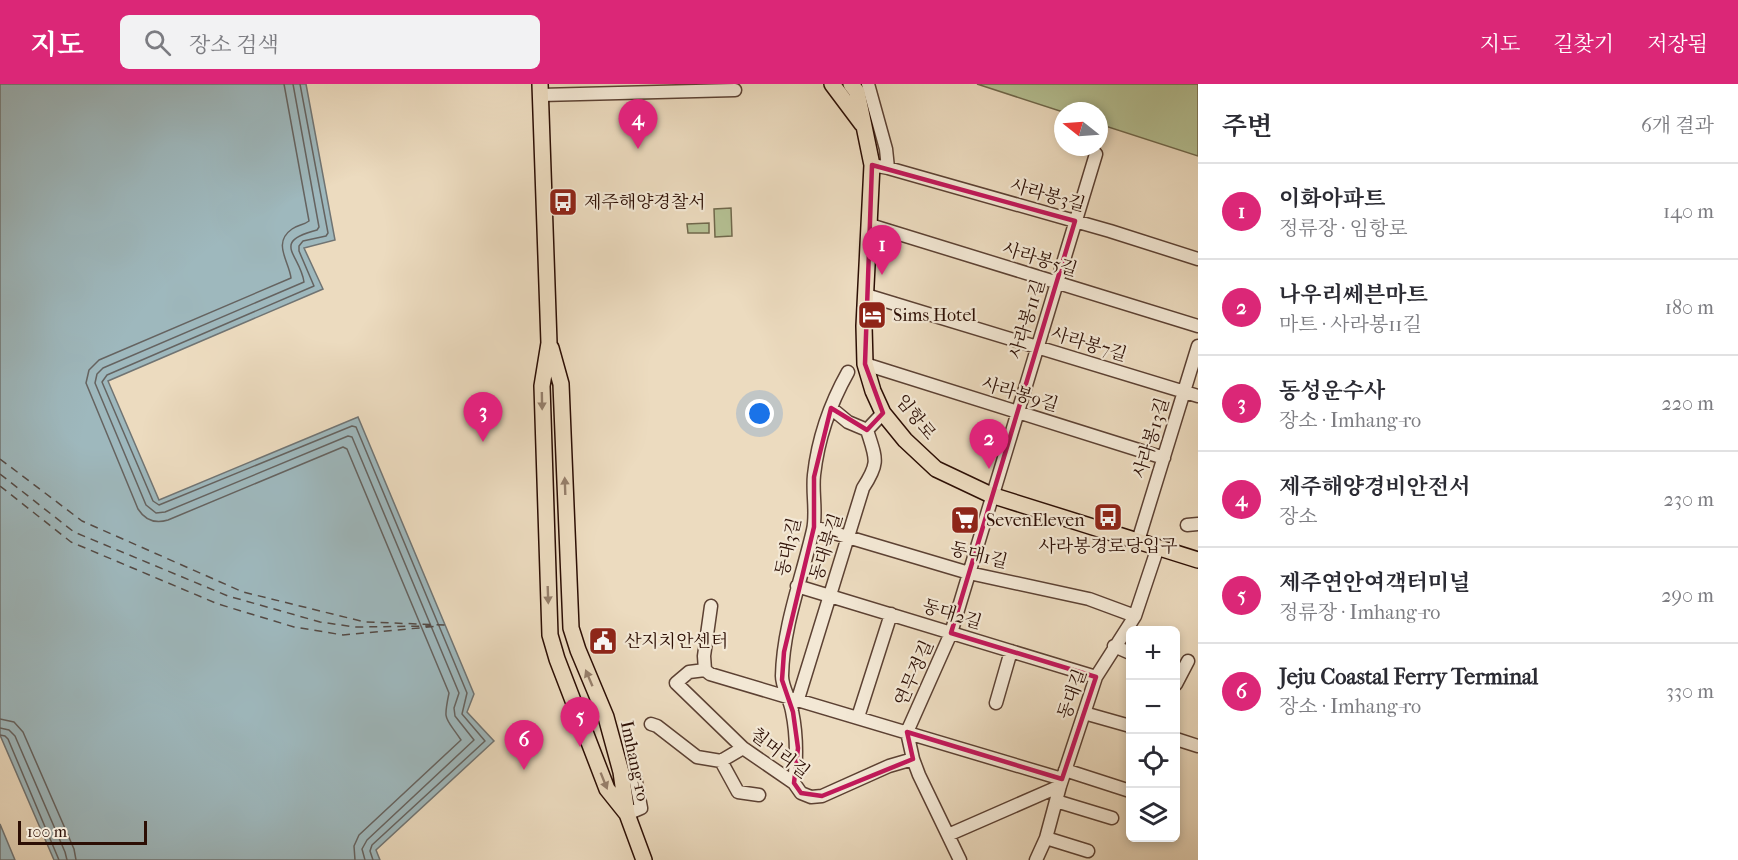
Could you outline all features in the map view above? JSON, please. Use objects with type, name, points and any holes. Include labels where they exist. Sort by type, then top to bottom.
[{"type":"main road","name":"임항로","points":[[832,84],[864,127],[872,165],[864,326],[865,364],[883,413],[905,440],[936,469],[991,495],[1198,560]]},
{"type":"main road","points":[[851,84],[857,92],[864,127]]},
{"type":"main road","points":[[540,90],[549,343]]},
{"type":"main road","name":"Imhang-ro","points":[[549,343],[561,384],[571,628],[606,717],[621,772],[627,814]]},
{"type":"main road","name":"Imhang-ro","points":[[549,343],[542,386],[550,635],[607,789],[627,814]]},
{"type":"main road","points":[[627,814],[644,860]]},
{"type":"street","points":[[868,85],[886,149],[888,168]]},
{"type":"street","points":[[540,90],[735,90]]},
{"type":"street","name":"사라봉11길","points":[[991,495],[1094,156]]},
{"type":"street","name":"사라봉3길","points":[[872,165],[1075,221],[1198,259]]},
{"type":"street","name":"사라봉5길","points":[[870,225],[1198,327]]},
{"type":"street","name":"사라봉7길","points":[[866,295],[1198,396]]},
{"type":"street","name":"사라봉13길","points":[[1138,541],[1198,346]]},
{"type":"street","name":"사라봉9길","points":[[865,364],[1164,458]]},
{"type":"street","name":"동대3길","points":[[794,783],[798,748],[793,698],[782,680],[783,656],[797,586],[814,527],[814,477],[819,447],[831,408],[848,372]]},
{"type":"street","points":[[831,408],[848,422],[867,430],[883,413]]},
{"type":"street","name":"동대북길","points":[[793,698],[830,596],[863,488],[875,469],[874,451],[867,430]]},
{"type":"street","name":"연무정길","points":[[960,860],[912,759],[908,732],[951,633],[991,495]]},
{"type":"street","name":"동대1길","points":[[814,527],[969,573],[1089,599],[1135,616]]},
{"type":"street","name":"동대길","points":[[1036,860],[1046,838],[1096,677],[1135,616],[1158,547]]},
{"type":"street","name":"동대2길","points":[[797,586],[1096,677]]},
{"type":"street","points":[[711,606],[704,656],[705,670],[710,674],[1063,779],[1126,790]]},
{"type":"street","points":[[858,717],[891,614]]},
{"type":"street","points":[[1114,646],[1126,651]]},
{"type":"street","points":[[996,703],[1011,651]]},
{"type":"street","points":[[1180,673],[1188,661]]},
{"type":"street","name":"칠머리길","points":[[705,670],[689,672],[676,683],[743,748],[794,783],[801,793],[811,797],[822,796],[889,766],[912,759]]},
{"type":"street","points":[[1084,713],[1126,725]]},
{"type":"street","points":[[651,724],[657,726],[697,757],[721,761],[743,748]]},
{"type":"street","points":[[1180,740],[1198,746]]},
{"type":"street","points":[[721,761],[738,792],[759,795]]},
{"type":"street","points":[[627,814],[641,808],[635,777]]},
{"type":"street","points":[[948,835],[1063,779]]},
{"type":"street","points":[[1056,801],[1112,818]]},
{"type":"street","points":[[1046,838],[1082,849],[1071,860]]},
{"type":"highlighted area","points":[[872,165],[1075,221],[951,633],[1096,677],[1062,779],[907,732],[913,759],[822,796],[801,793],[794,783],[798,748],[793,712],[782,680],[784,652],[814,527],[814,477],[831,408],[867,430],[883,413],[865,364]]},
{"type":"green space","points":[[977,84],[1198,84],[1198,156],[1108,127],[1108,102],[1054,102],[1054,109]]},
{"type":"green space","points":[[731,208],[732,236],[715,237],[714,209]]},
{"type":"green space","points":[[709,223],[709,233],[688,233],[687,224]]},
{"type":"water","points":[[0,84],[306,84],[335,240],[304,248],[323,289],[108,381],[159,500],[358,417],[474,694],[467,712],[494,741],[376,850],[380,860],[54,860],[0,735]]},
{"type":"water","points":[[0,824],[15,860],[0,860]]},
{"type":"ferry route","points":[[0,459],[82,521],[243,592],[365,622],[446,625]]},
{"type":"ferry route","points":[[0,474],[74,532],[228,596],[320,622],[355,627],[431,626]]},
{"type":"ferry route","points":[[0,486],[71,542],[218,604],[294,627],[343,635],[440,626]]},
{"type":"place","name":"제주해양경비안전서","points":[[638,149]]},
{"type":"place","name":"제주해양경찰서","points":[[563,202]]},
{"type":"place","name":"이화아파트","points":[[882,275]]},
{"type":"place","name":"Sims Hotel","points":[[872,315]]},
{"type":"place","name":"동성운수사","points":[[483,442]]},
{"type":"place","name":"나우리쎄븐마트","points":[[989,469]]},
{"type":"place","name":"사라봉경로당입구","points":[[1108,517]]},
{"type":"place","name":"SevenEleven","points":[[965,520]]},
{"type":"place","name":"산지치안센터","points":[[603,641]]},
{"type":"place","name":"제주연안여객터미널","points":[[580,747]]},
{"type":"place","name":"Jeju Coastal Ferry Terminal","points":[[524,770]]}]
